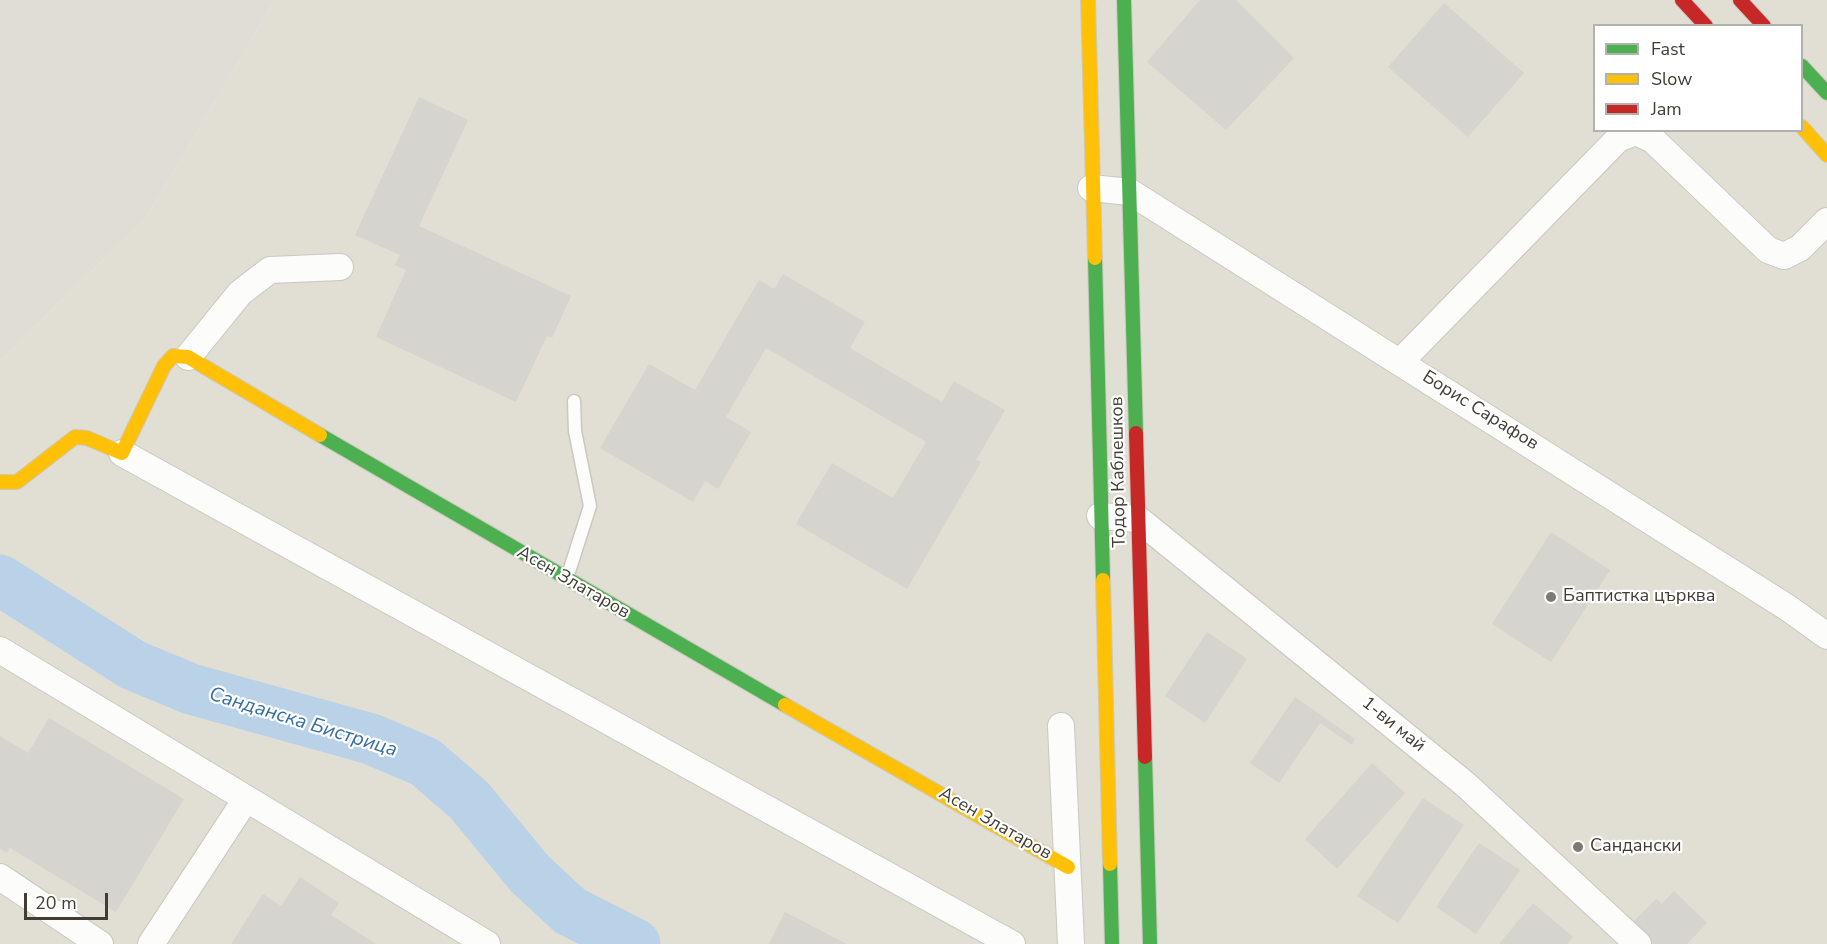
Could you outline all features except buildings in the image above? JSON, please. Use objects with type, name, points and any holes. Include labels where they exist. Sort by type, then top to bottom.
[{"type":"street","name":"Тодор Каблешков","points":[[1088,0],[1112,944]]},
{"type":"street","name":"Тодор Каблешков","points":[[1124,0],[1150,944]]},
{"type":"street","points":[[1682,0],[1704,24]]},
{"type":"street","points":[[1740,0],[1762,24]]},
{"type":"street","points":[[1803,67],[1827,93]]},
{"type":"street","points":[[1803,128],[1827,154]]},
{"type":"street","points":[[1401,361],[1618,139],[1636,132],[1653,140],[1768,250],[1784,256],[1800,248],[1827,221]]},
{"type":"street","points":[[1091,188],[1130,192]]},
{"type":"street","name":"Борис Сарафов","points":[[1130,192],[1401,361],[1788,608],[1827,636]]},
{"type":"street","points":[[122,453],[164,366],[173,356],[188,357],[240,293],[270,270],[340,267]]},
{"type":"street","name":"Асен Златаров","points":[[188,357],[566,580],[1068,867]]},
{"type":"street","points":[[0,482],[17,482],[75,437],[87,438],[122,453],[1012,944]]},
{"type":"street","points":[[1100,516],[1138,519]]},
{"type":"street","name":"1-ви май","points":[[1138,519],[1465,784],[1638,944]]},
{"type":"street","points":[[0,650],[487,944]]},
{"type":"street","points":[[1062,726],[1071,944]]},
{"type":"street","points":[[151,944],[246,799]]},
{"type":"street","points":[[0,877],[100,944]]},
{"type":"lane","points":[[566,580],[590,506],[575,431],[574,401]]},
{"type":"shaded area","points":[[0,0],[275,0],[146,218],[0,361]]},
{"type":"shaded area","points":[[275,0],[1827,0],[1827,944],[0,944],[0,361],[146,218]]},
{"type":"waterway","name":"Санданска Бистрица","points":[[0,580],[133,665],[191,689],[371,739],[425,762],[469,800],[530,874],[570,911],[635,944]]},
{"type":"traffic: fast","points":[[1124,0],[1136,433]]},
{"type":"traffic: fast","points":[[1803,67],[1827,93]]},
{"type":"traffic: fast","points":[[1095,258],[1103,580]]},
{"type":"traffic: fast","points":[[320,435],[785,705]]},
{"type":"traffic: fast","points":[[1145,757],[1150,944]]},
{"type":"traffic: fast","points":[[1110,864],[1112,944]]},
{"type":"traffic: slow","points":[[1088,0],[1095,258]]},
{"type":"traffic: slow","points":[[1803,128],[1827,155]]},
{"type":"traffic: slow","points":[[0,482],[17,482],[75,437],[87,438],[122,453],[164,366],[173,356],[188,357],[320,435]]},
{"type":"traffic: slow","points":[[1103,580],[1110,864]]},
{"type":"traffic: slow","points":[[785,705],[1068,867]]},
{"type":"traffic: jam","points":[[1682,0],[1704,24]]},
{"type":"traffic: jam","points":[[1740,0],[1762,24]]},
{"type":"traffic: jam","points":[[1136,433],[1145,757]]},
{"type":"place","name":"Баптистка църква","points":[[1551,597]]},
{"type":"place","name":"Сандански","points":[[1578,847]]}]
